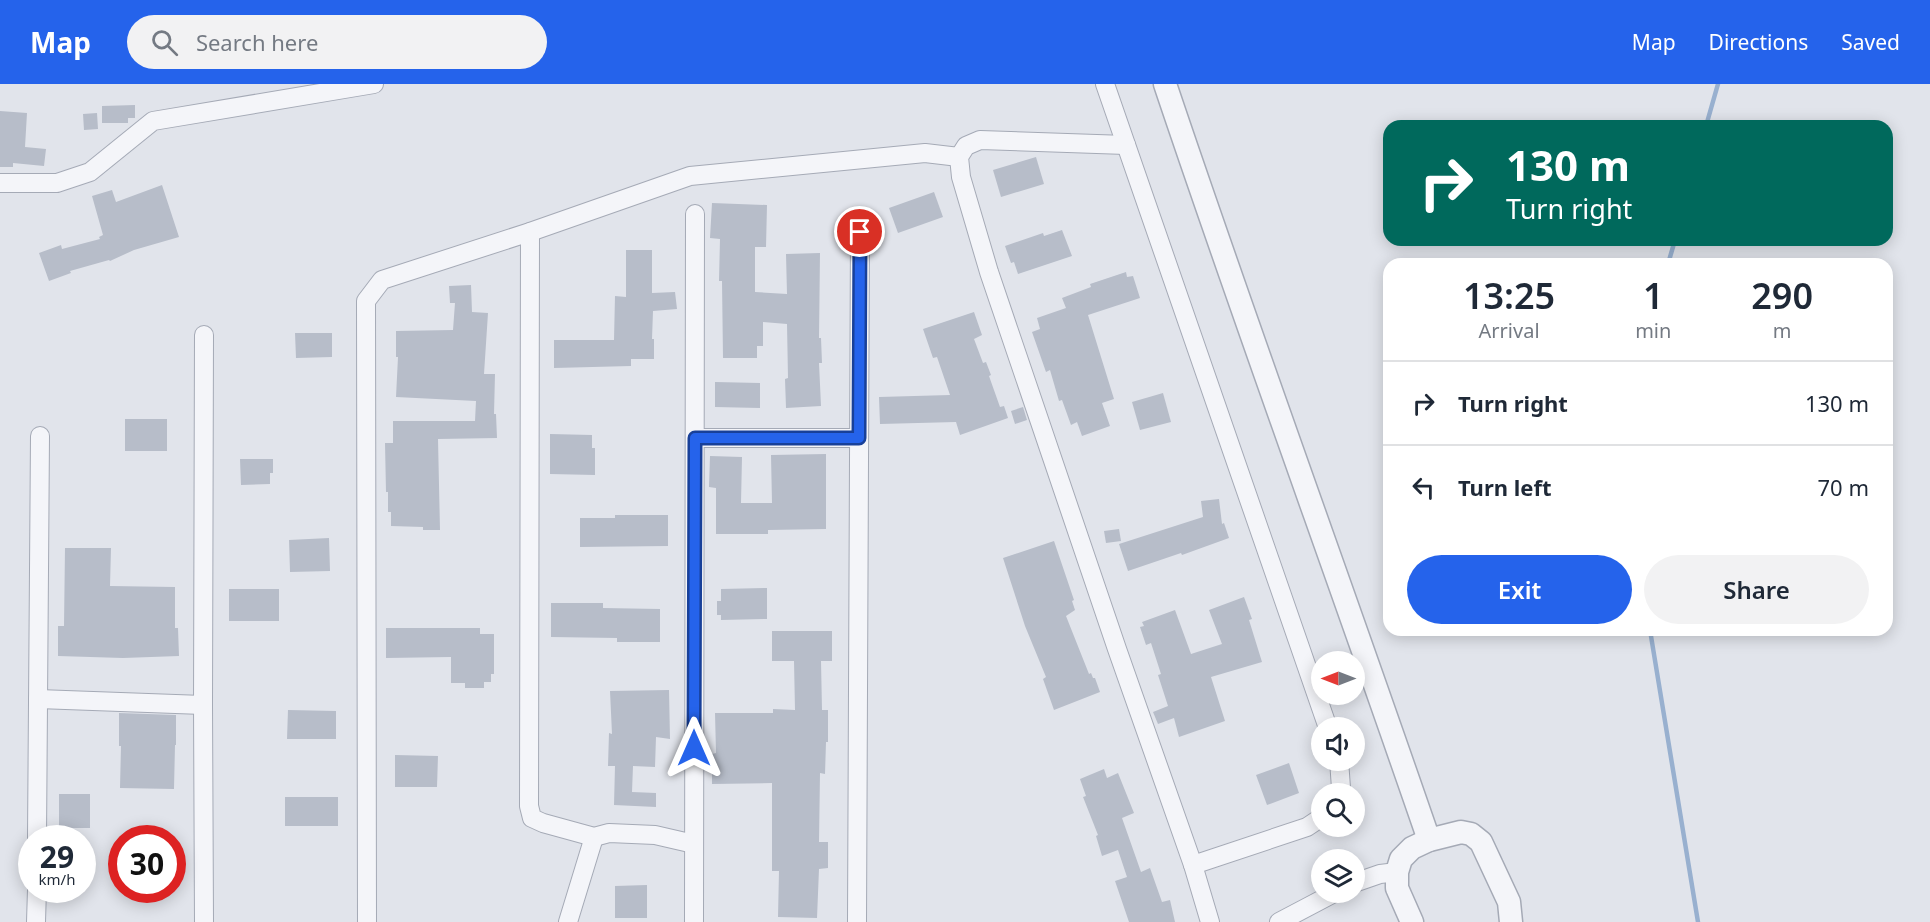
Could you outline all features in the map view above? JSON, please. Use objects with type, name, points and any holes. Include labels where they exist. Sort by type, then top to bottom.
[{"type":"street","points":[[0,183],[57,183],[90,172],[153,121],[373,84]]},
{"type":"street","points":[[1105,84],[1324,717]]},
{"type":"street","points":[[1165,84],[1429,840]]},
{"type":"street","points":[[1126,145],[980,140],[966,146],[959,157],[961,177],[989,273],[1210,922]]},
{"type":"street","points":[[367,922],[366,302],[381,280],[530,232],[690,176],[925,153],[959,157]]},
{"type":"street","points":[[694,922],[695,214]]},
{"type":"street","points":[[530,232],[529,806],[532,818],[594,837],[609,833],[655,835],[694,844]]},
{"type":"street","points":[[857,922],[860,232]]},
{"type":"street","points":[[204,335],[202,705],[204,922]]},
{"type":"street","points":[[37,825],[40,436]]},
{"type":"street","points":[[695,438],[859,438]]},
{"type":"street","points":[[38,699],[202,705]]},
{"type":"street","points":[[1192,865],[1311,824]]},
{"type":"street","points":[[1412,922],[1397,888],[1397,872],[1401,859],[1412,848],[1429,840],[1461,832],[1471,834],[1481,842],[1509,902],[1511,922]]},
{"type":"street","points":[[568,922],[594,837]]},
{"type":"street","points":[[1365,879],[1397,872]]},
{"type":"street","points":[[36,922],[37,903]]},
{"type":"street","points":[[1279,922],[1315,903]]},
{"type":"building","points":[[135,105],[135,118],[128,118],[128,123],[102,123],[102,106]]},
{"type":"building","points":[[0,111],[27,113],[25,147],[46,149],[44,166],[13,163],[13,167],[0,167]]},
{"type":"building","points":[[97,113],[98,129],[84,130],[83,114]]},
{"type":"building","points":[[1036,157],[1044,184],[1001,197],[993,170]]},
{"type":"building","points":[[162,185],[179,237],[134,250],[110,261],[70,271],[71,273],[49,281],[39,253],[61,245],[62,249],[100,239],[99,237],[103,235],[92,196],[112,190],[116,202]]},
{"type":"building","points":[[934,192],[943,217],[898,233],[889,208]]},
{"type":"building","points":[[712,203],[767,205],[766,247],[755,247],[755,292],[787,294],[786,254],[820,253],[821,406],[786,408],[787,324],[763,322],[763,346],[757,346],[757,358],[723,358],[722,281],[719,281],[720,239],[710,238]]},
{"type":"building","points":[[1062,230],[1072,256],[1018,274],[1005,246],[1043,233],[1044,236]]},
{"type":"building","points":[[626,250],[652,250],[652,293],[675,292],[677,309],[653,311],[654,359],[631,359],[631,366],[554,368],[554,340],[614,340],[615,296],[626,297]]},
{"type":"building","points":[[1126,272],[1127,277],[1133,276],[1140,298],[1088,315],[1114,399],[1102,403],[1110,426],[1082,436],[1077,422],[1071,425],[1062,400],[1059,401],[1050,370],[1046,372],[1032,332],[1040,329],[1037,318],[1066,308],[1062,298],[1091,287],[1090,284]]},
{"type":"building","points":[[471,285],[472,312],[488,313],[484,374],[495,374],[494,414],[496,414],[497,438],[438,439],[440,530],[391,526],[391,512],[388,512],[388,492],[386,492],[385,443],[393,443],[393,421],[475,421],[476,401],[396,397],[398,357],[396,357],[396,331],[453,330],[455,303],[450,303],[449,286]]},
{"type":"building","points":[[974,312],[982,335],[974,339],[983,363],[986,362],[991,375],[989,376],[1000,407],[1004,406],[1008,418],[960,435],[956,422],[880,424],[879,397],[950,395],[937,357],[933,358],[923,329]]},
{"type":"building","points":[[295,333],[332,333],[332,357],[296,358]]},
{"type":"building","points":[[715,382],[760,383],[760,408],[715,407]]},
{"type":"building","points":[[1163,393],[1171,422],[1140,430],[1132,402]]},
{"type":"building","points":[[1023,407],[1027,420],[1015,424],[1011,411]]},
{"type":"building","points":[[125,419],[167,419],[167,451],[125,451]]},
{"type":"building","points":[[550,434],[592,435],[592,448],[595,448],[595,475],[550,474]]},
{"type":"building","points":[[826,454],[826,529],[768,530],[768,534],[716,534],[716,488],[709,487],[710,456],[742,457],[741,503],[772,503],[771,455]]},
{"type":"building","points":[[240,459],[273,459],[270,484],[241,485]]},
{"type":"building","points":[[1219,499],[1222,524],[1224,523],[1229,538],[1128,571],[1119,544],[1203,517],[1201,501]]},
{"type":"building","points":[[615,515],[668,515],[668,546],[580,547],[580,518],[615,518]]},
{"type":"building","points":[[1119,529],[1121,541],[1106,543],[1104,531]]},
{"type":"building","points":[[329,538],[330,571],[290,572],[289,540]]},
{"type":"building","points":[[1054,541],[1074,600],[1072,601],[1075,610],[1066,616],[1089,674],[1091,673],[1095,678],[1100,692],[1054,710],[1043,679],[1046,677],[1025,626],[1003,558]]},
{"type":"building","points":[[65,548],[111,548],[110,586],[175,587],[175,628],[178,628],[179,656],[123,658],[58,656],[58,626],[64,626]]},
{"type":"building","points":[[767,588],[767,619],[721,620],[721,615],[717,615],[717,601],[721,601],[721,589]]},
{"type":"building","points":[[229,589],[279,589],[279,621],[229,621]]},
{"type":"building","points":[[1244,597],[1252,619],[1249,620],[1262,662],[1211,677],[1225,721],[1179,737],[1174,718],[1158,724],[1153,712],[1168,706],[1151,643],[1146,645],[1140,627],[1144,626],[1142,622],[1175,610],[1191,654],[1222,644],[1209,610]]},
{"type":"building","points":[[551,603],[603,603],[603,608],[660,609],[660,642],[617,642],[617,638],[551,637]]},
{"type":"building","points":[[386,628],[480,628],[480,634],[494,634],[494,674],[491,674],[491,682],[484,682],[484,688],[465,688],[465,683],[451,683],[451,657],[386,658]]},
{"type":"building","points":[[772,631],[832,631],[832,661],[821,661],[822,710],[828,710],[828,742],[826,742],[825,774],[820,773],[819,842],[828,842],[828,868],[819,869],[817,918],[778,917],[779,871],[772,871],[772,783],[712,784],[712,754],[716,753],[715,713],[773,713],[773,709],[795,710],[794,661],[772,661]]},
{"type":"building","points":[[669,690],[670,739],[656,737],[655,767],[633,766],[632,792],[656,793],[656,807],[614,805],[615,766],[608,766],[609,733],[612,734],[610,691]]},
{"type":"building","points":[[288,710],[336,711],[336,739],[287,739]]},
{"type":"building","points":[[119,713],[176,715],[174,789],[120,788]]},
{"type":"building","points":[[395,755],[438,756],[437,787],[395,787]]},
{"type":"building","points":[[1289,763],[1299,793],[1267,805],[1256,775]]},
{"type":"building","points":[[1104,769],[1107,778],[1118,773],[1134,813],[1122,818],[1141,872],[1150,868],[1162,902],[1170,900],[1175,922],[1129,922],[1115,881],[1127,877],[1118,850],[1102,856],[1096,836],[1098,835],[1083,797],[1086,796],[1080,779]]},
{"type":"building","points":[[59,794],[90,794],[90,825],[59,825]]},
{"type":"building","points":[[285,797],[338,797],[338,826],[285,826]]},
{"type":"building","points":[[647,885],[647,918],[615,918],[615,886]]},
{"type":"waterway","points":[[1708,120],[1718,84]]},
{"type":"waterway","points":[[1670,258],[1673,246]]},
{"type":"waterway","points":[[1651,636],[1698,922]]},
{"type":"route","points":[[694,748],[695,438],[859,438],[860,232]]}]
